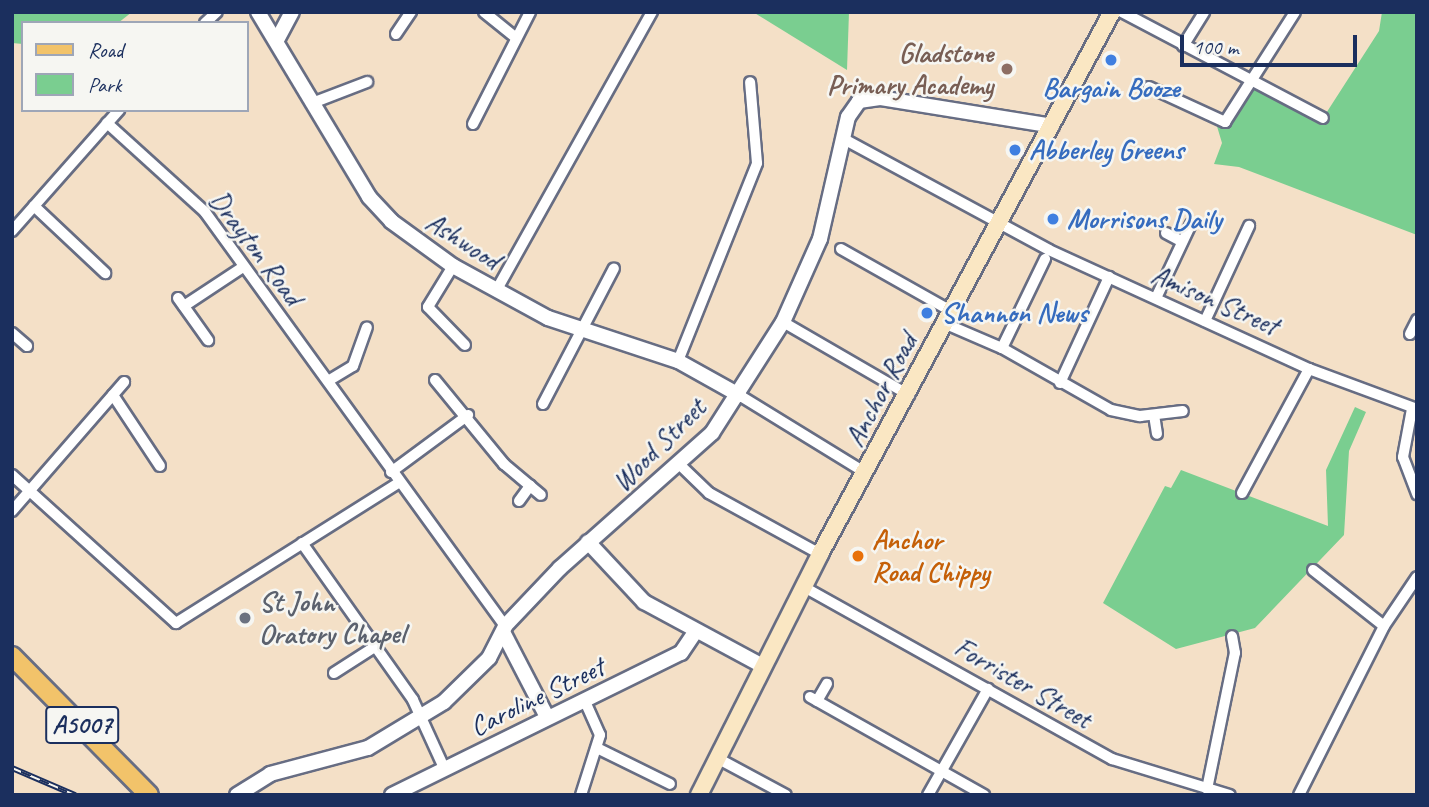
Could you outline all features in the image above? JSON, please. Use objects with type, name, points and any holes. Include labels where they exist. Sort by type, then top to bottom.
[{"type":"main road","name":"Anchor Road","points":[[699,795],[820,554],[909,395],[1112,12]]},
{"type":"main road","name":"A5007","points":[[12,656],[149,795]]},
{"type":"street","name":"Ashwood","points":[[258,12],[315,102],[369,197],[390,221],[453,266],[496,291],[581,330],[678,361],[739,395]]},
{"type":"street","points":[[277,40],[292,12]]},
{"type":"street","points":[[396,34],[411,12]]},
{"type":"street","points":[[484,12],[514,36]]},
{"type":"street","points":[[473,124],[514,36],[530,12]]},
{"type":"street","points":[[496,291],[652,12]]},
{"type":"street","points":[[1122,12],[1323,118]]},
{"type":"street","points":[[1184,46],[1205,12]]},
{"type":"street","points":[[1149,87],[1216,123],[1232,115],[1295,12]]},
{"type":"street","points":[[315,102],[367,82]]},
{"type":"street","points":[[678,361],[757,163],[750,82]]},
{"type":"street","name":"Wood Street","points":[[237,795],[270,774],[368,748],[419,719],[464,684],[504,630],[589,542],[678,464],[739,395],[783,322],[820,239],[848,117],[866,98],[1052,126]]},
{"type":"street","points":[[12,230],[117,112]]},
{"type":"street","name":"Drayton Road","points":[[107,123],[205,212],[504,630]]},
{"type":"street","name":"Amison Street","points":[[842,138],[998,224],[1109,277],[1309,369],[1415,409]]},
{"type":"street","points":[[34,206],[106,273]]},
{"type":"street","points":[[1156,299],[1191,224]]},
{"type":"street","points":[[1205,321],[1249,226]]},
{"type":"street","points":[[1166,233],[1181,241]]},
{"type":"street","points":[[841,249],[1059,383],[1111,410],[1154,415],[1182,411]]},
{"type":"street","points":[[1002,348],[1045,260]]},
{"type":"street","points":[[453,266],[428,307],[465,345]]},
{"type":"street","points":[[208,340],[181,302],[243,267]]},
{"type":"street","points":[[543,404],[614,268]]},
{"type":"street","points":[[1059,383],[1109,277]]},
{"type":"street","points":[[783,322],[909,395]]},
{"type":"street","points":[[328,381],[353,366],[367,327]]},
{"type":"street","points":[[12,333],[27,346]]},
{"type":"street","points":[[1241,493],[1309,369]]},
{"type":"street","points":[[435,380],[468,415],[504,464],[541,495]]},
{"type":"street","points":[[12,511],[124,383]]},
{"type":"street","points":[[113,395],[160,466]]},
{"type":"street","points":[[739,395],[866,473]]},
{"type":"street","points":[[1415,409],[1404,457],[1417,494]]},
{"type":"street","points":[[390,472],[468,415]]},
{"type":"street","points":[[1154,415],[1157,434]]},
{"type":"street","points":[[678,464],[709,493],[820,554]]},
{"type":"street","points":[[12,475],[176,623],[398,483]]},
{"type":"street","points":[[1252,477],[1263,482]]},
{"type":"street","points":[[519,501],[530,485]]},
{"type":"street","points":[[589,542],[645,602],[695,632],[763,666]]},
{"type":"street","points":[[302,543],[376,646],[445,769]]},
{"type":"street","points":[[1324,574],[1333,564]]},
{"type":"street","points":[[1313,570],[1324,574],[1384,626]]},
{"type":"street","points":[[1299,795],[1384,626],[1417,577]]},
{"type":"street","name":"Forrister Street","points":[[804,587],[1112,759],[1230,795]]},
{"type":"street","points":[[504,630],[547,717]]},
{"type":"street","name":"Caroline Street","points":[[392,795],[681,653],[695,632]]},
{"type":"street","points":[[1207,789],[1235,653],[1232,636]]},
{"type":"street","points":[[334,673],[376,646]]},
{"type":"street","points":[[1235,653],[1247,655]]},
{"type":"street","points":[[827,684],[813,699],[984,795]]},
{"type":"street","points":[[928,795],[988,689]]},
{"type":"street","points":[[581,795],[599,749],[599,728],[585,701]]},
{"type":"street","points":[[599,749],[670,784]]},
{"type":"street","points":[[717,758],[786,795]]},
{"type":"green space","points":[[12,12],[132,12],[121,21],[21,21],[21,44],[12,43]]},
{"type":"green space","points":[[753,12],[849,12],[847,70]]},
{"type":"green space","points":[[1382,12],[1417,12],[1417,235],[1239,167],[1214,164],[1222,143],[1216,123],[1251,82],[1323,118],[1379,31]]},
{"type":"green space","points":[[1355,407],[1366,412],[1349,451],[1344,535],[1255,628],[1176,649],[1103,603],[1165,486],[1171,488],[1181,470],[1328,526],[1326,470]]},
{"type":"railway","points":[[12,768],[75,795]]},
{"type":"place","name":"Bargain Booze","points":[[1111,60]]},
{"type":"place","name":"Gladstone Primary Academy","points":[[1007,69]]},
{"type":"place","name":"Abberley Greens","points":[[1015,150]]},
{"type":"place","name":"Morrisons Daily","points":[[1053,219]]},
{"type":"place","name":"Shannon News","points":[[927,313]]},
{"type":"place","name":"Anchor Road Chippy","points":[[858,556]]},
{"type":"place","name":"St John Oratory Chapel","points":[[245,618]]}]
